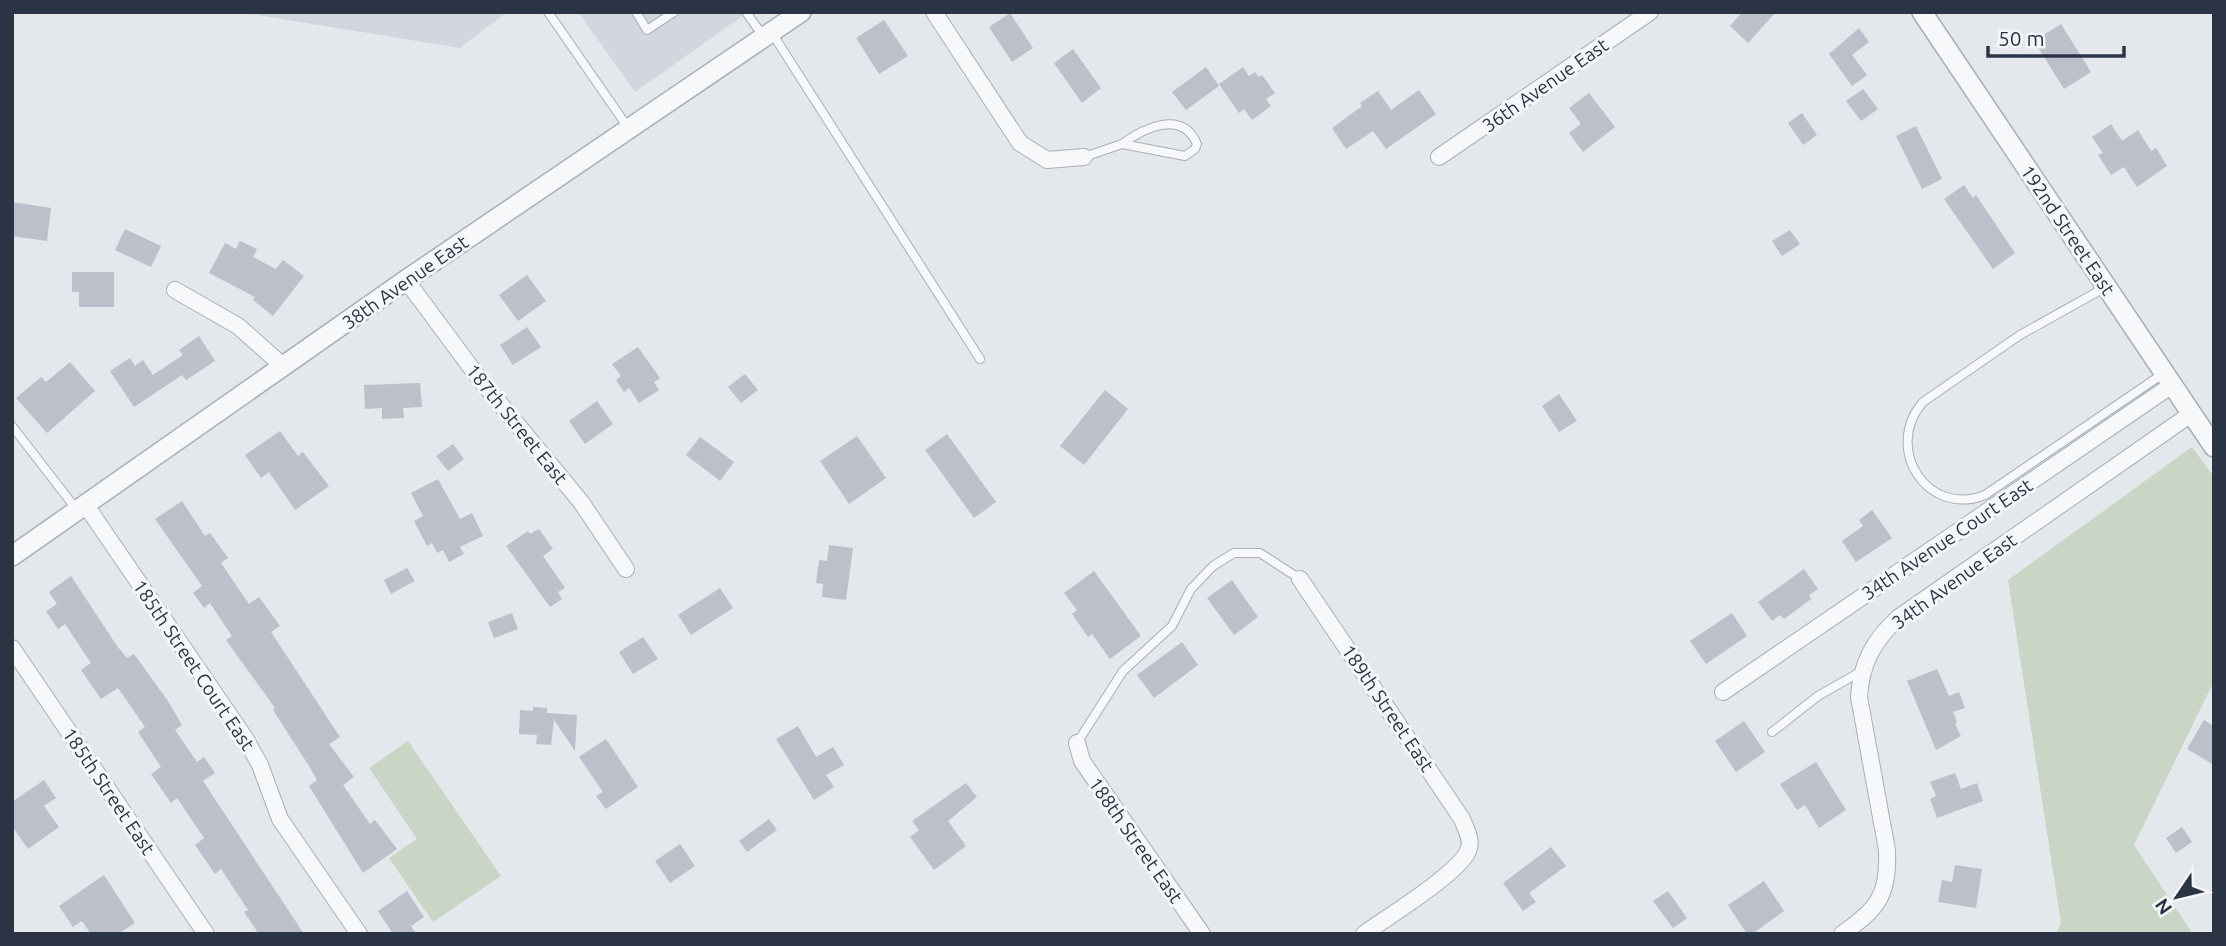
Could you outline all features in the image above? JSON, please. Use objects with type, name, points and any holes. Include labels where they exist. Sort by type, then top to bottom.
[{"type":"street","name":"38th Avenue East","points":[[12,556],[83,510],[406,280],[801,12]]},
{"type":"street","points":[[934,12],[1020,143],[1047,160],[1084,157]]},
{"type":"street","name":"36th Avenue East","points":[[1439,157],[1650,12]]},
{"type":"street","name":"192nd Street East","points":[[1922,12],[2214,447]]},
{"type":"street","name":"187th Street East","points":[[406,280],[478,377],[581,502],[626,569]]},
{"type":"street","points":[[175,290],[238,326],[284,367]]},
{"type":"street","name":"34th Avenue Court East","points":[[1723,692],[2168,379]]},
{"type":"street","name":"34th Avenue East","points":[[1860,672],[1872,648],[1898,618],[2191,414]]},
{"type":"street","name":"185th Street Court East","points":[[83,510],[245,738],[260,765],[280,818],[359,934]]},
{"type":"street","name":"189th Street East","points":[[1300,579],[1462,820],[1470,840],[1468,853],[1451,871],[1364,934]]},
{"type":"street","name":"185th Street East","points":[[12,648],[206,934]]},
{"type":"street","points":[[1842,934],[1873,910],[1881,898],[1888,875],[1887,850],[1859,697],[1860,672]]},
{"type":"street","name":"188th Street East","points":[[1077,743],[1082,761],[1202,934]]},
{"type":"lane","points":[[548,12],[629,130]]},
{"type":"lane","points":[[636,12],[648,30],[674,12]]},
{"type":"lane","points":[[746,12],[769,36],[979,359]]},
{"type":"lane","points":[[1084,157],[1122,144],[1135,135],[1165,124],[1182,127],[1191,133],[1197,144],[1192,153],[1175,156],[1122,144]]},
{"type":"lane","points":[[2106,287],[2020,335],[1923,402],[1913,414],[1906,443],[1919,477],[1936,493],[1970,502],[2168,379]]},
{"type":"lane","points":[[12,426],[83,510]]},
{"type":"lane","points":[[1077,743],[1123,671],[1172,626],[1191,589],[1213,566],[1234,553],[1260,553],[1300,579]]},
{"type":"lane","points":[[1772,732],[1818,696],[1860,672]]},
{"type":"shaded area","points":[[239,12],[507,12],[460,48]]},
{"type":"shaded area","points":[[578,12],[748,12],[635,92]]},
{"type":"green space","points":[[2192,447],[2214,477],[2214,681],[2134,845],[2193,934],[2056,934],[2061,923],[2008,580]]},
{"type":"green space","points":[[408,741],[501,876],[433,922],[389,858],[417,839],[369,768]]},
{"type":"building","points":[[1742,12],[1776,12],[1748,43],[1730,26]]},
{"type":"building","points":[[1010,13],[1033,48],[1012,62],[989,27]]},
{"type":"building","points":[[884,20],[908,56],[879,74],[856,38]]},
{"type":"building","points":[[2061,24],[2091,72],[2064,89],[2034,41]]},
{"type":"building","points":[[1859,28],[1869,42],[1852,55],[1867,75],[1852,86],[1829,54]]},
{"type":"building","points":[[1073,49],[1101,88],[1082,103],[1054,63]]},
{"type":"building","points":[[1206,67],[1219,86],[1186,110],[1172,92]]},
{"type":"building","points":[[1243,67],[1249,76],[1255,72],[1259,77],[1262,75],[1275,93],[1266,99],[1271,106],[1252,120],[1244,109],[1239,113],[1219,84]]},
{"type":"building","points":[[1863,89],[1878,109],[1861,121],[1846,101]]},
{"type":"building","points":[[1419,90],[1436,114],[1386,149],[1373,131],[1346,149],[1332,128],[1378,91],[1391,110]]},
{"type":"building","points":[[1589,93],[1615,127],[1583,152],[1569,133],[1581,124],[1569,108]]},
{"type":"building","points":[[1802,113],[1817,135],[1803,145],[1788,123]]},
{"type":"building","points":[[2111,124],[2122,141],[2138,130],[2151,151],[2156,148],[2167,166],[2137,187],[2124,167],[2111,175],[2098,155],[2103,153],[2092,137]]},
{"type":"building","points":[[1916,126],[1942,179],[1922,189],[1896,136]]},
{"type":"building","points":[[1964,185],[1973,198],[1976,195],[2015,253],[1993,269],[1944,199]]},
{"type":"building","points":[[12,202],[51,208],[47,241],[12,236]]},
{"type":"building","points":[[125,229],[161,246],[151,267],[115,250]]},
{"type":"building","points":[[1790,230],[1800,244],[1782,256],[1772,241]]},
{"type":"building","points":[[240,241],[257,249],[253,257],[276,269],[283,260],[304,276],[273,316],[253,300],[255,297],[209,273],[225,243],[236,249]]},
{"type":"building","points":[[72,272],[114,272],[114,307],[79,307],[79,292],[72,292]]},
{"type":"building","points":[[527,275],[546,301],[518,321],[499,295]]},
{"type":"building","points":[[527,327],[541,347],[513,365],[500,345]]},
{"type":"building","points":[[199,336],[215,361],[186,380],[182,375],[134,407],[110,371],[130,358],[135,366],[143,360],[153,375],[183,355],[179,350]]},
{"type":"building","points":[[638,347],[660,378],[654,382],[659,390],[639,403],[629,388],[624,392],[616,380],[621,376],[612,364]]},
{"type":"building","points":[[70,362],[95,391],[47,433],[16,398],[41,377],[46,382]]},
{"type":"building","points":[[745,374],[758,390],[741,403],[728,387]]},
{"type":"building","points":[[420,383],[422,407],[403,408],[404,418],[382,419],[382,408],[365,409],[364,385]]},
{"type":"building","points":[[1105,390],[1128,409],[1084,465],[1060,446]]},
{"type":"building","points":[[1559,394],[1577,421],[1559,432],[1542,406]]},
{"type":"building","points":[[597,401],[613,424],[585,444],[569,421]]},
{"type":"building","points":[[280,431],[298,456],[303,452],[329,486],[295,510],[269,472],[261,478],[245,455]]},
{"type":"building","points":[[947,434],[996,502],[974,518],[925,450]]},
{"type":"building","points":[[857,436],[886,478],[849,504],[820,461]]},
{"type":"building","points":[[700,437],[734,462],[720,481],[686,455]]},
{"type":"building","points":[[453,444],[464,459],[448,471],[436,456]]},
{"type":"building","points":[[438,479],[460,519],[472,513],[483,536],[460,547],[464,554],[449,562],[443,550],[437,553],[432,543],[427,546],[414,521],[423,516],[411,493]]},
{"type":"building","points":[[182,501],[205,536],[210,533],[228,558],[221,563],[249,604],[259,597],[280,626],[271,632],[340,737],[329,744],[354,777],[343,785],[370,824],[375,820],[397,849],[363,873],[309,786],[317,780],[273,710],[275,708],[226,640],[232,636],[210,603],[204,608],[193,593],[202,586],[155,519]]},
{"type":"building","points":[[1872,510],[1892,538],[1856,562],[1842,541],[1863,526],[1859,520]]},
{"type":"building","points":[[539,529],[553,549],[543,556],[565,588],[558,592],[562,599],[550,607],[506,546],[528,531],[530,534]]},
{"type":"building","points":[[829,545],[853,548],[846,600],[822,597],[823,584],[816,583],[819,560],[827,561]]},
{"type":"building","points":[[407,568],[415,581],[391,594],[384,580]]},
{"type":"building","points":[[1804,569],[1818,589],[1809,595],[1811,599],[1784,619],[1780,615],[1772,621],[1758,602]]},
{"type":"building","points":[[1094,571],[1141,636],[1110,659],[1092,634],[1088,637],[1072,614],[1077,610],[1064,593]]},
{"type":"building","points":[[71,576],[117,646],[127,658],[134,654],[168,701],[182,725],[175,730],[197,762],[204,757],[215,773],[203,781],[304,934],[259,934],[244,912],[248,910],[221,869],[215,874],[195,845],[204,838],[177,798],[171,803],[151,774],[161,767],[138,732],[145,727],[118,688],[101,699],[81,670],[91,663],[65,624],[58,629],[46,611],[57,604],[49,592]]},
{"type":"building","points":[[1232,580],[1258,617],[1234,635],[1207,598]]},
{"type":"building","points":[[720,588],[733,608],[691,635],[678,615]]},
{"type":"building","points":[[512,613],[518,629],[494,638],[488,622]]},
{"type":"building","points":[[1732,613],[1747,636],[1706,664],[1690,641]]},
{"type":"building","points":[[643,637],[658,659],[633,674],[619,652]]},
{"type":"building","points":[[1182,642],[1198,665],[1154,698],[1137,675]]},
{"type":"building","points":[[1937,669],[1949,696],[1959,692],[1965,708],[1953,712],[1961,736],[1936,750],[1907,681]]},
{"type":"building","points":[[533,707],[547,708],[547,713],[577,715],[575,751],[554,720],[551,745],[536,744],[537,735],[519,734],[520,710],[533,711]]},
{"type":"building","points":[[2204,720],[2214,726],[2214,765],[2187,749]]},
{"type":"building","points":[[1744,721],[1765,752],[1736,772],[1715,741]]},
{"type":"building","points":[[798,726],[816,757],[833,747],[844,765],[826,775],[834,787],[814,800],[776,739]]},
{"type":"building","points":[[606,739],[638,787],[606,809],[596,796],[603,792],[579,757]]},
{"type":"building","points":[[1816,762],[1846,810],[1819,828],[1805,805],[1797,810],[1780,784]]},
{"type":"building","points":[[1955,773],[1961,789],[1977,783],[1983,801],[1937,818],[1930,799],[1936,796],[1930,782]]},
{"type":"building","points":[[44,780],[56,798],[44,806],[59,827],[28,849],[12,826],[12,802]]},
{"type":"building","points":[[966,783],[977,797],[948,821],[966,846],[934,870],[910,837],[919,830],[912,821]]},
{"type":"building","points":[[769,819],[777,830],[747,852],[739,841]]},
{"type":"building","points":[[2182,827],[2192,842],[2176,853],[2166,838]]},
{"type":"building","points":[[680,844],[695,866],[670,883],[655,861]]},
{"type":"building","points":[[1551,847],[1566,866],[1529,893],[1536,902],[1523,911],[1503,883]]},
{"type":"building","points":[[1955,865],[1982,869],[1976,908],[1938,902],[1942,880],[1952,882]]},
{"type":"building","points":[[104,875],[135,923],[118,934],[91,934],[82,921],[73,927],[59,906]]},
{"type":"building","points":[[1764,881],[1784,911],[1752,934],[1747,934],[1728,905]]},
{"type":"building","points":[[407,891],[424,917],[411,926],[416,934],[393,934],[378,911]]},
{"type":"building","points":[[1668,891],[1687,918],[1673,928],[1653,901]]}]
